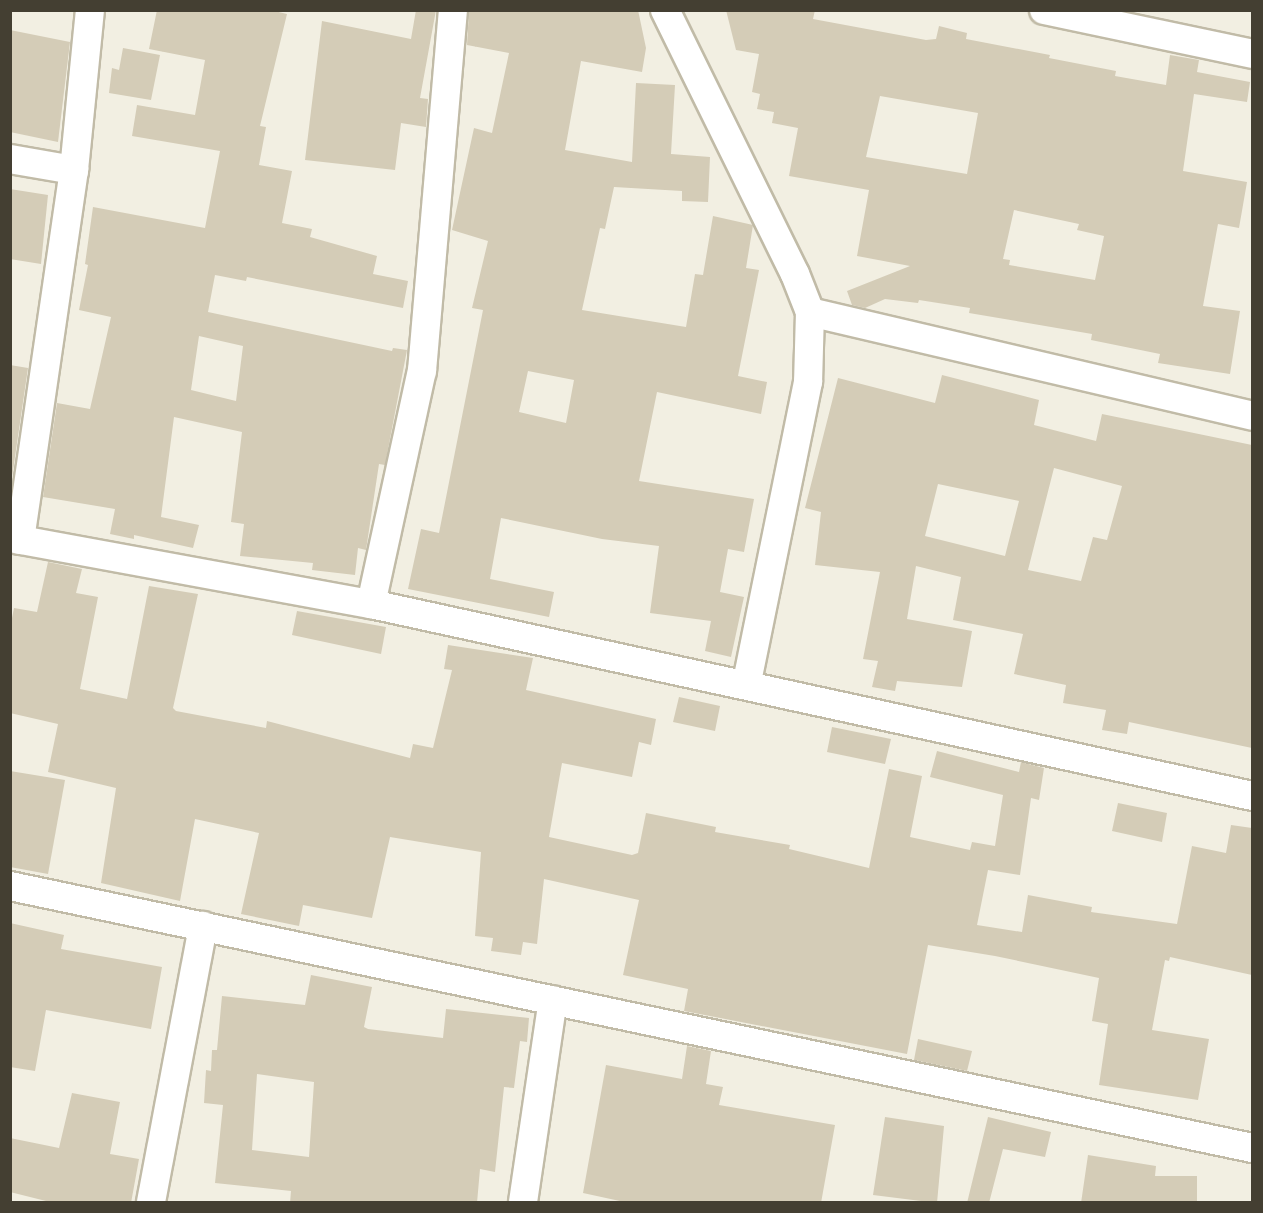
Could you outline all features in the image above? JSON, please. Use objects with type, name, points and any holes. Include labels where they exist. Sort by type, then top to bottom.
[{"type":"street","points":[[90,10],[74,170],[15,539],[371,604],[747,683],[1252,796]]},
{"type":"street","points":[[371,604],[422,371],[453,10]]},
{"type":"street","points":[[665,10],[795,274],[810,312],[808,382],[747,683]]},
{"type":"street","points":[[1044,10],[1252,54]]},
{"type":"street","points":[[10,159],[74,170]]},
{"type":"street","points":[[810,312],[1252,416]]},
{"type":"street","points":[[10,886],[1252,1148]]},
{"type":"street","points":[[151,1203],[203,926]]},
{"type":"street","points":[[523,1203],[553,1000]]},
{"type":"building","points":[[157,10],[270,10],[287,14],[260,126],[266,127],[259,165],[292,171],[282,223],[312,229],[310,237],[377,256],[373,274],[408,281],[403,308],[247,277],[246,281],[215,275],[208,312],[392,351],[393,348],[407,350],[385,465],[379,464],[366,550],[358,548],[355,575],[312,570],[313,563],[240,556],[244,524],[231,522],[242,432],[174,417],[161,517],[199,525],[193,548],[134,535],[134,539],[110,534],[115,509],[43,497],[57,403],[90,409],[111,317],[79,310],[88,265],[85,264],[93,207],[205,228],[220,151],[132,136],[137,105],[195,115],[205,60],[149,49]],"holes":[[[199,336],[243,346],[236,401],[191,390]]]},
{"type":"building","points":[[416,10],[436,10],[420,98],[428,99],[426,127],[401,123],[395,170],[305,160],[322,21],[411,39]]},
{"type":"building","points":[[469,10],[638,10],[646,48],[642,72],[581,61],[565,150],[632,162],[636,83],[675,85],[671,154],[710,157],[708,202],[682,201],[682,191],[614,187],[605,229],[600,228],[582,310],[686,327],[695,274],[703,275],[713,216],[753,225],[746,268],[759,270],[738,376],[767,382],[761,414],[657,392],[639,481],[754,499],[744,552],[728,549],[720,592],[744,597],[731,657],[705,651],[711,621],[650,613],[659,546],[602,539],[501,518],[490,579],[554,592],[549,617],[408,589],[421,529],[439,533],[483,310],[472,308],[488,241],[452,230],[474,128],[492,133],[509,53],[467,45]],"holes":[[[528,371],[574,380],[566,423],[519,412]]]},
{"type":"building","points":[[726,10],[815,10],[813,19],[926,40],[936,39],[939,26],[967,33],[966,39],[1050,55],[1049,58],[1116,71],[1115,76],[1166,85],[1170,55],[1199,60],[1197,72],[1250,82],[1247,102],[1194,94],[1183,171],[1247,182],[1239,228],[1218,224],[1203,306],[1240,311],[1230,374],[1158,363],[1160,354],[1091,340],[1092,334],[969,313],[970,308],[919,300],[918,303],[885,299],[865,308],[852,305],[847,291],[910,266],[857,256],[869,190],[789,176],[798,128],[772,123],[774,112],[757,109],[760,94],[752,92],[759,54],[736,50]],"holes":[[[880,96],[978,113],[967,174],[866,157]],[[1014,210],[1079,224],[1077,230],[1104,236],[1095,280],[1009,265],[1010,260],[1003,259]]]},
{"type":"building","points":[[10,30],[70,42],[58,142],[10,132]]},
{"type":"building","points":[[123,48],[160,55],[151,100],[109,93],[112,68],[119,70]]},
{"type":"building","points":[[10,189],[48,195],[41,264],[10,259]]},
{"type":"building","points":[[10,365],[28,368],[10,491]]},
{"type":"building","points":[[942,375],[1039,400],[1034,425],[1096,441],[1102,414],[1252,445],[1252,748],[1129,722],[1127,734],[1102,730],[1106,710],[1063,703],[1066,685],[1014,674],[1023,634],[953,620],[961,577],[916,566],[907,619],[972,631],[962,687],[897,681],[895,691],[872,687],[878,661],[863,659],[880,572],[815,565],[821,512],[805,508],[838,378],[935,403]],"holes":[[[1054,468],[1122,486],[1107,540],[1093,537],[1081,581],[1028,570]],[[938,484],[1019,501],[1005,556],[925,536]]]},
{"type":"building","points":[[48,562],[82,569],[76,593],[98,597],[80,689],[127,699],[149,586],[198,594],[173,708],[176,711],[266,728],[267,721],[410,758],[413,744],[433,748],[452,670],[444,669],[448,645],[533,658],[526,690],[656,719],[651,745],[639,742],[632,777],[562,763],[549,837],[632,855],[638,853],[646,813],[716,827],[715,832],[790,845],[789,849],[869,868],[889,769],[922,776],[910,837],[970,850],[972,842],[995,846],[1003,795],[930,777],[937,751],[1019,772],[1021,762],[1044,768],[1039,800],[1031,798],[1020,875],[988,870],[977,925],[1022,932],[1028,895],[1092,907],[1091,912],[1177,924],[1192,846],[1226,853],[1231,825],[1252,828],[1252,975],[1170,957],[1169,961],[1165,960],[1152,1030],[1209,1039],[1198,1100],[1099,1085],[1108,1024],[1092,1021],[1099,978],[995,956],[928,945],[907,1054],[684,1011],[688,989],[623,975],[639,900],[544,879],[537,944],[523,942],[521,955],[491,951],[493,938],[475,936],[481,852],[390,837],[372,918],[303,905],[299,926],[241,914],[259,833],[195,819],[180,901],[101,883],[116,788],[48,772],[58,724],[10,713],[10,628],[14,608],[37,612]]},
{"type":"building","points":[[297,611],[386,627],[381,654],[292,635]]},
{"type":"building","points":[[679,697],[720,706],[715,731],[673,722]]},
{"type":"building","points":[[832,727],[891,739],[885,764],[827,752]]},
{"type":"building","points":[[10,771],[65,780],[48,874],[10,867]]},
{"type":"building","points":[[1118,803],[1167,813],[1162,842],[1112,831]]},
{"type":"building","points":[[10,923],[64,935],[61,949],[162,967],[151,1029],[46,1010],[35,1071],[10,1067]]},
{"type":"building","points":[[311,975],[372,987],[364,1027],[368,1029],[443,1038],[446,1009],[529,1018],[527,1042],[520,1041],[514,1088],[504,1087],[495,1172],[480,1169],[477,1203],[290,1203],[291,1191],[215,1183],[223,1105],[204,1103],[206,1070],[211,1071],[212,1050],[217,1050],[222,996],[305,1005]],"holes":[[[257,1074],[314,1082],[309,1157],[252,1150]]]},
{"type":"building","points":[[918,1039],[972,1051],[967,1071],[914,1060]]},
{"type":"building","points":[[687,1046],[711,1051],[706,1084],[723,1087],[719,1105],[835,1125],[821,1203],[629,1203],[583,1193],[606,1065],[682,1079]]},
{"type":"building","points":[[72,1093],[120,1102],[110,1154],[139,1159],[131,1203],[54,1203],[10,1192],[10,1138],[59,1148]]},
{"type":"building","points":[[885,1117],[944,1126],[937,1203],[873,1195]]},
{"type":"building","points":[[988,1117],[1051,1132],[1045,1157],[1003,1149],[989,1203],[967,1203]]},
{"type":"building","points":[[1088,1155],[1156,1166],[1155,1176],[1197,1176],[1197,1203],[1081,1203]]}]
